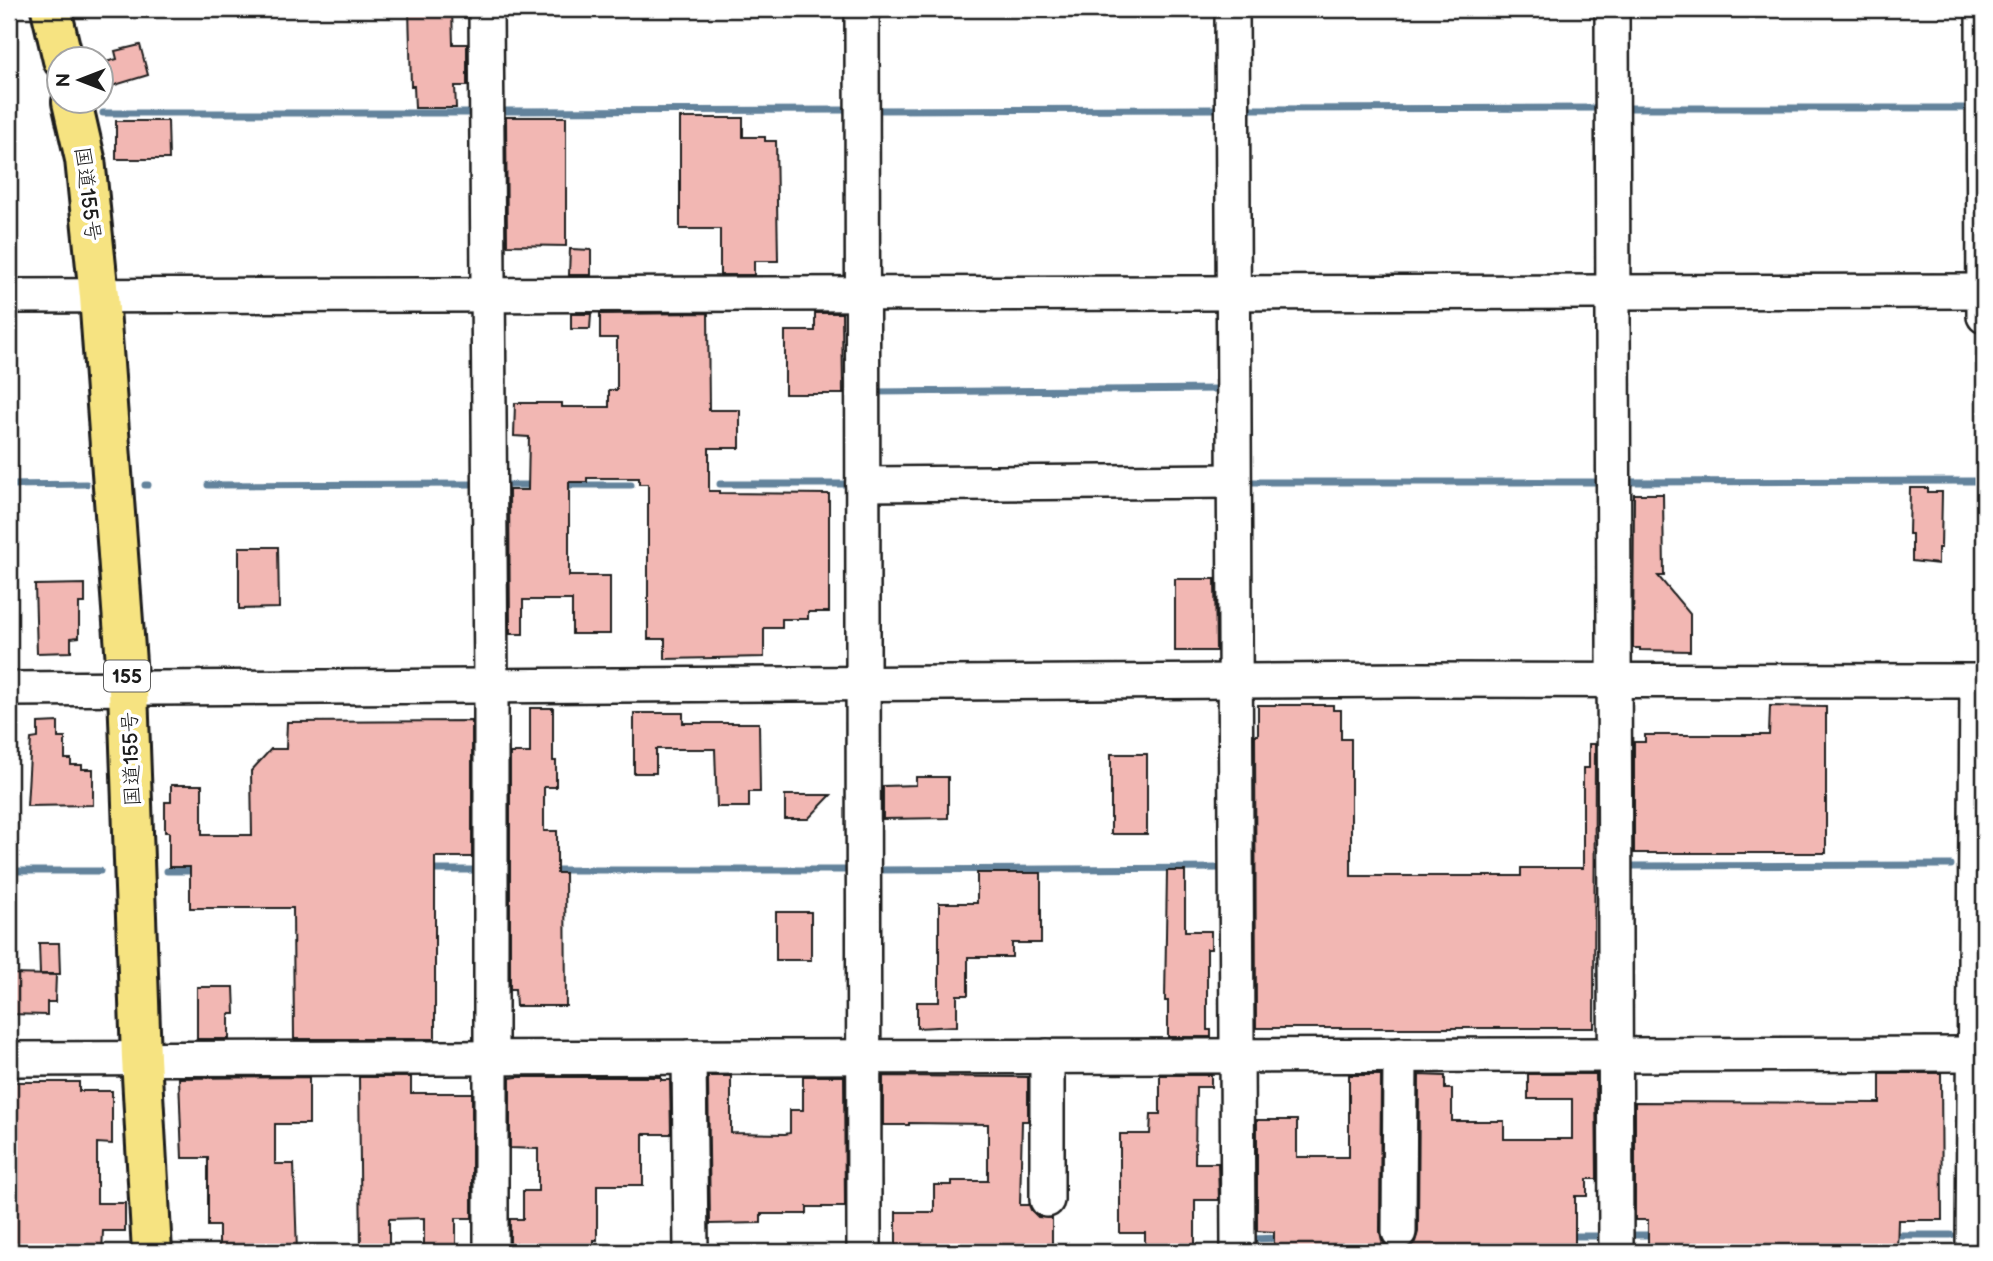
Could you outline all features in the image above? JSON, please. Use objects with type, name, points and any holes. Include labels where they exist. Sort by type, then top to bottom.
[{"type":"highway","points":[[51,9],[60,46]]},
{"type":"highway","name":"国道155号","points":[[75,116],[85,159],[99,296],[128,690],[141,1058],[152,1252]]},
{"type":"street","points":[[486,9],[491,686],[491,1252]]},
{"type":"street","points":[[862,9],[864,1252]]},
{"type":"street","points":[[1232,9],[1238,1252]]},
{"type":"street","points":[[1612,9],[1616,1252]]},
{"type":"street","points":[[1983,9],[1984,316]]},
{"type":"street","points":[[9,296],[1984,291]]},
{"type":"street","points":[[863,484],[1234,481]]},
{"type":"street","points":[[9,689],[1615,679],[1981,681],[1973,1252]]},
{"type":"street","points":[[9,1059],[1975,1054]]},
{"type":"street","points":[[1389,1242],[1400,1055]]},
{"type":"street","points":[[1047,1056],[1047,1200]]},
{"type":"street","points":[[689,1057],[691,1252]]},
{"type":"building","points":[[409,9],[452,9],[453,44],[467,44],[467,86],[455,86],[456,108],[415,108],[414,86],[411,86]]},
{"type":"building","points":[[140,45],[148,75],[116,85],[116,51]]},
{"type":"building","points":[[506,117],[566,117],[566,246],[507,245]]},
{"type":"building","points":[[680,118],[743,118],[743,137],[765,137],[765,141],[776,141],[778,261],[754,261],[754,275],[720,275],[720,229],[680,229]]},
{"type":"building","points":[[116,121],[168,121],[169,159],[116,159]]},
{"type":"building","points":[[570,249],[591,250],[591,275],[569,275]]},
{"type":"building","points":[[708,313],[709,410],[740,410],[740,448],[709,448],[709,491],[829,494],[829,612],[808,612],[808,619],[782,619],[782,628],[764,628],[764,657],[665,659],[665,639],[648,639],[648,484],[639,484],[639,478],[587,478],[587,482],[569,482],[569,576],[610,576],[610,634],[572,634],[572,600],[523,600],[523,634],[510,634],[509,490],[528,490],[529,437],[514,436],[515,403],[609,407],[609,390],[617,390],[617,338],[600,338],[600,314]]},
{"type":"building","points":[[815,313],[842,313],[843,394],[785,394],[785,331],[815,331]]},
{"type":"building","points":[[571,314],[591,314],[590,329],[571,329]]},
{"type":"building","points":[[1910,488],[1928,488],[1928,492],[1942,492],[1941,548],[1938,548],[1938,564],[1912,561],[1912,534],[1909,534]]},
{"type":"building","points":[[1634,494],[1663,494],[1664,576],[1658,576],[1690,614],[1690,651],[1633,648]]},
{"type":"building","points":[[239,547],[278,547],[279,608],[239,609]]},
{"type":"building","points":[[1175,579],[1215,579],[1216,651],[1175,651]]},
{"type":"building","points":[[85,584],[85,603],[79,603],[79,637],[71,638],[71,652],[37,653],[35,585]]},
{"type":"building","points":[[1258,705],[1333,705],[1333,710],[1341,710],[1341,739],[1351,739],[1351,876],[1521,876],[1521,868],[1583,868],[1583,768],[1589,768],[1589,744],[1595,744],[1594,1028],[1256,1028],[1255,735],[1258,735]]},
{"type":"building","points":[[1770,706],[1826,707],[1826,853],[1634,853],[1634,742],[1645,742],[1645,735],[1769,735]]},
{"type":"building","points":[[530,708],[553,708],[556,787],[544,787],[544,831],[557,831],[557,873],[565,873],[566,1006],[516,1006],[515,989],[510,989],[510,753],[530,753]]},
{"type":"building","points":[[634,713],[683,713],[683,723],[759,723],[760,792],[749,792],[749,807],[717,807],[715,749],[656,749],[656,773],[634,773]]},
{"type":"building","points":[[472,721],[472,857],[435,857],[435,1039],[294,1039],[293,908],[190,908],[190,867],[169,867],[169,832],[165,832],[165,802],[171,802],[171,785],[202,785],[202,835],[252,835],[251,771],[271,749],[286,749],[287,722]]},
{"type":"building","points":[[58,722],[58,738],[65,738],[65,759],[71,759],[71,765],[82,765],[82,769],[93,769],[93,805],[27,806],[31,739],[38,738],[38,723]]},
{"type":"building","points":[[1111,754],[1147,754],[1147,834],[1111,834]]},
{"type":"building","points":[[916,777],[948,777],[948,818],[883,819],[883,786],[916,785]]},
{"type":"building","points":[[785,795],[831,795],[808,819],[785,819]]},
{"type":"building","points":[[1167,871],[1185,871],[1185,931],[1211,931],[1211,949],[1207,949],[1207,1030],[1211,1030],[1211,1037],[1168,1037],[1168,1001],[1165,1001]]},
{"type":"building","points":[[977,873],[1041,873],[1041,943],[1012,943],[1012,957],[968,957],[968,995],[957,995],[957,1026],[917,1028],[917,1002],[939,1002],[939,903],[977,903]]},
{"type":"building","points":[[776,912],[811,912],[811,960],[776,960]]},
{"type":"building","points":[[39,943],[59,943],[60,974],[40,974]]},
{"type":"building","points":[[9,974],[56,975],[55,1002],[47,1002],[47,1015],[9,1014]]},
{"type":"building","points":[[197,987],[234,987],[235,1014],[229,1014],[229,1039],[197,1039]]},
{"type":"building","points":[[1880,1073],[1941,1073],[1942,1220],[1898,1220],[1897,1252],[1648,1252],[1648,1220],[1635,1220],[1635,1102],[1880,1103]]},
{"type":"building","points":[[1528,1074],[1596,1074],[1597,1179],[1587,1179],[1587,1196],[1575,1196],[1575,1252],[1274,1252],[1274,1232],[1257,1231],[1257,1120],[1297,1120],[1297,1157],[1349,1157],[1349,1075],[1381,1075],[1380,1232],[1382,1241],[1389,1248],[1400,1251],[1408,1249],[1415,1242],[1418,1232],[1419,1075],[1445,1076],[1445,1089],[1452,1089],[1452,1121],[1504,1121],[1504,1139],[1572,1139],[1572,1099],[1528,1099]]},
{"type":"building","points":[[1160,1075],[1211,1075],[1211,1087],[1196,1087],[1195,1163],[1218,1163],[1219,1200],[1195,1200],[1195,1252],[1145,1252],[1145,1233],[1120,1233],[1120,1134],[1150,1134],[1151,1114],[1160,1114]]},
{"type":"building","points":[[708,1076],[731,1076],[731,1133],[785,1134],[790,1133],[790,1110],[803,1110],[803,1076],[844,1076],[845,1207],[807,1207],[807,1214],[761,1214],[761,1223],[710,1224]]},
{"type":"building","points":[[883,1076],[1028,1077],[1028,1121],[1022,1121],[1020,1205],[1029,1205],[1038,1217],[1052,1218],[1052,1252],[896,1252],[896,1212],[934,1212],[934,1185],[952,1185],[952,1181],[988,1181],[988,1124],[883,1125]]},
{"type":"building","points":[[309,1077],[309,1124],[275,1124],[275,1164],[294,1164],[297,1252],[219,1252],[219,1226],[208,1226],[208,1158],[182,1158],[179,1078]]},
{"type":"building","points":[[359,1077],[411,1077],[411,1093],[472,1093],[472,1218],[456,1218],[456,1249],[424,1249],[424,1218],[389,1219],[389,1252],[361,1252]]},
{"type":"building","points":[[661,1077],[661,1080],[670,1080],[671,1134],[643,1134],[643,1185],[597,1185],[597,1240],[594,1240],[594,1247],[548,1246],[548,1252],[510,1252],[510,1219],[523,1219],[523,1191],[538,1191],[538,1149],[510,1148],[510,1078]]},
{"type":"building","points":[[14,1082],[79,1082],[79,1091],[112,1091],[112,1144],[97,1143],[97,1203],[125,1203],[125,1231],[103,1231],[102,1252],[9,1252],[9,1137],[13,1137]]},
{"type":"waterway","points":[[1247,109],[1603,108]]},
{"type":"waterway","points":[[1622,108],[1974,108]]},
{"type":"waterway","points":[[872,110],[1222,109]]},
{"type":"waterway","points":[[500,111],[850,110]]},
{"type":"waterway","points":[[116,113],[479,113]]},
{"type":"waterway","points":[[872,392],[1223,389]]},
{"type":"waterway","points":[[1623,482],[1974,481]]},
{"type":"waterway","points":[[1247,482],[1603,482]]},
{"type":"waterway","points":[[9,485],[86,484]]},
{"type":"waterway","points":[[208,485],[480,484]]},
{"type":"waterway","points":[[720,484],[853,484]]},
{"type":"waterway","points":[[502,485],[536,485]]},
{"type":"waterway","points":[[562,485],[631,485]]},
{"type":"waterway","points":[[1627,866],[1951,865]]},
{"type":"waterway","points":[[875,870],[1224,868]]},
{"type":"waterway","points":[[426,870],[480,870]]},
{"type":"waterway","points":[[550,870],[852,870]]},
{"type":"waterway","points":[[9,871],[100,871]]},
{"type":"waterway","points":[[167,871],[197,871]]},
{"type":"waterway","points":[[1626,1235],[1656,1235]]},
{"type":"waterway","points":[[1888,1235],[1951,1235]]},
{"type":"waterway","points":[[1568,1236],[1606,1236]]},
{"type":"waterway","points":[[1251,1239],[1282,1238]]}]
